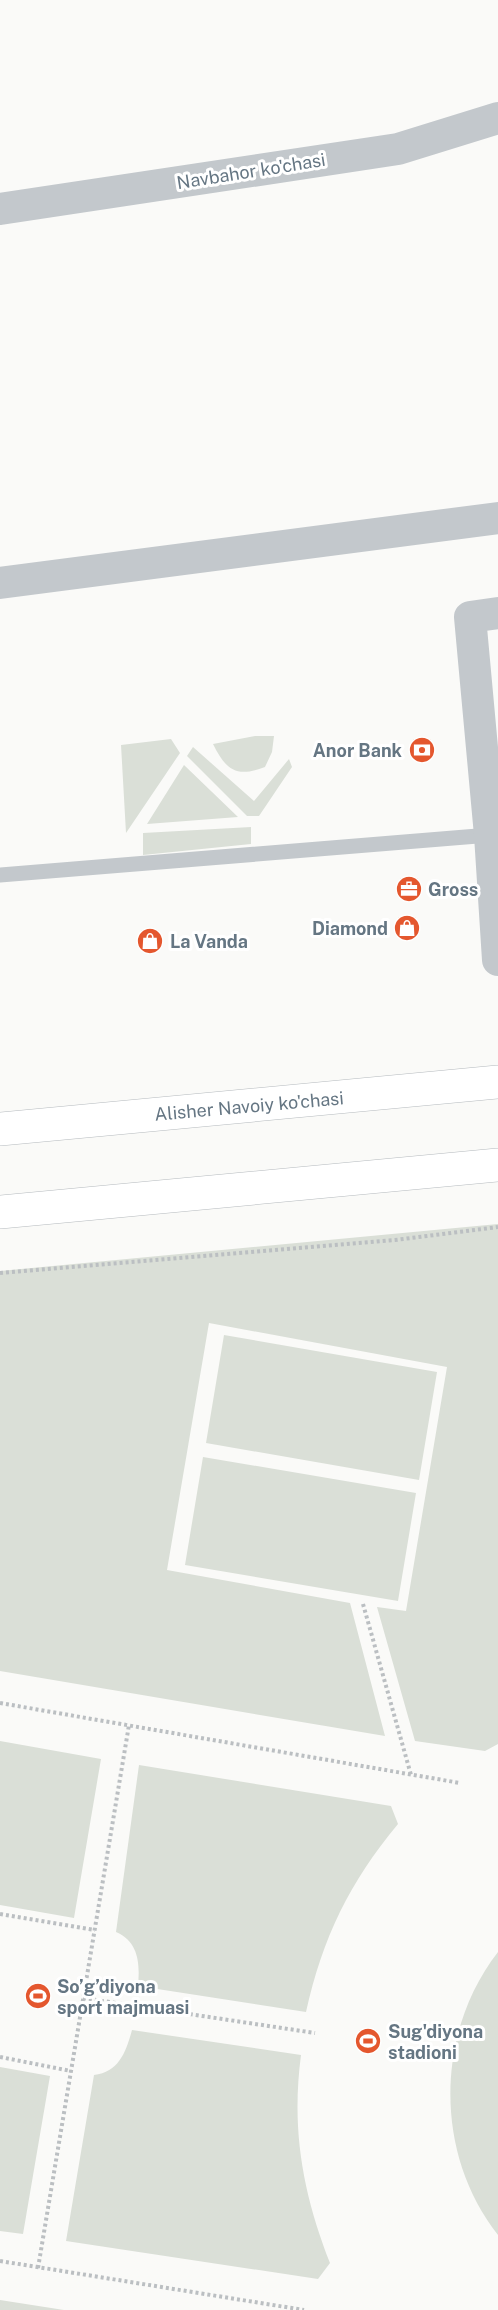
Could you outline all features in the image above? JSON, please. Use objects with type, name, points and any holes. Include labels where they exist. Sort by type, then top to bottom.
[{"type":"main road","name":"Alisher Navoiy ko'chasi","points":[[0,1129],[498,1082]]},
{"type":"main road","points":[[0,1212],[498,1165]]},
{"type":"street","name":"Navbahor ko'chasi","points":[[0,209],[398,148],[498,118]]},
{"type":"street","points":[[0,583],[498,519]]},
{"type":"street","points":[[498,613],[470,616],[490,835],[498,960]]},
{"type":"lane","points":[[0,875],[490,835]]},
{"type":"path","points":[[0,1273],[395,1240],[498,1227]]},
{"type":"path","points":[[363,1604],[411,1775]]},
{"type":"path","points":[[0,1702],[460,1784]]},
{"type":"path","points":[[39,2268],[129,1725]]},
{"type":"path","points":[[0,1914],[94,1930]]},
{"type":"path","points":[[83,1998],[315,2033]]},
{"type":"path","points":[[0,2057],[71,2070]]},
{"type":"path","points":[[0,2262],[303,2310]]},
{"type":"shaded area","points":[[255,736],[274,736],[272,752],[265,767],[246,772],[228,766],[213,744]]},
{"type":"shaded area","points":[[171,739],[180,753],[126,833],[121,745]]},
{"type":"shaded area","points":[[193,747],[254,801],[289,759],[292,767],[259,816],[247,816],[187,756]]},
{"type":"shaded area","points":[[184,765],[238,817],[147,824]]},
{"type":"shaded area","points":[[251,827],[251,844],[143,855],[143,833]]},
{"type":"shaded area","points":[[498,1224],[498,1744],[485,1751],[415,1741],[377,1607],[406,1611],[447,1367],[209,1323],[167,1570],[350,1603],[385,1736],[0,1671],[0,1271]]},
{"type":"shaded area","points":[[224,1335],[437,1372],[419,1480],[206,1443]]},
{"type":"shaded area","points":[[203,1457],[416,1493],[398,1601],[185,1565]]},
{"type":"shaded area","points":[[0,1741],[101,1759],[74,1918],[0,1905]]},
{"type":"shaded area","points":[[139,1765],[391,1806],[398,1824],[365,1868],[340,1912],[321,1959],[306,2012],[138,1986],[139,1970],[134,1948],[124,1936],[116,1932]]},
{"type":"shaded area","points":[[498,1952],[498,2235],[477,2203],[462,2168],[453,2131],[450,2094],[453,2056],[462,2019],[477,1984]]},
{"type":"shaded area","points":[[132,2030],[301,2055],[298,2109],[302,2161],[306,2187],[330,2263],[318,2279],[66,2241],[94,2075],[110,2070],[120,2060]]},
{"type":"shaded area","points":[[0,2067],[50,2076],[23,2234],[0,2231]]},
{"type":"shaded area","points":[[0,2300],[64,2310],[0,2310]]},
{"type":"place","name":"Anor Bank","points":[[422,750]]},
{"type":"place","name":"Gross","points":[[409,889]]},
{"type":"place","name":"Diamond","points":[[407,928]]},
{"type":"place","name":"La Vanda","points":[[150,941]]},
{"type":"place","name":"So’g’diyona sport majmuasi","points":[[38,1996]]},
{"type":"place","name":"Sug'diyona stadioni","points":[[368,2041]]}]
